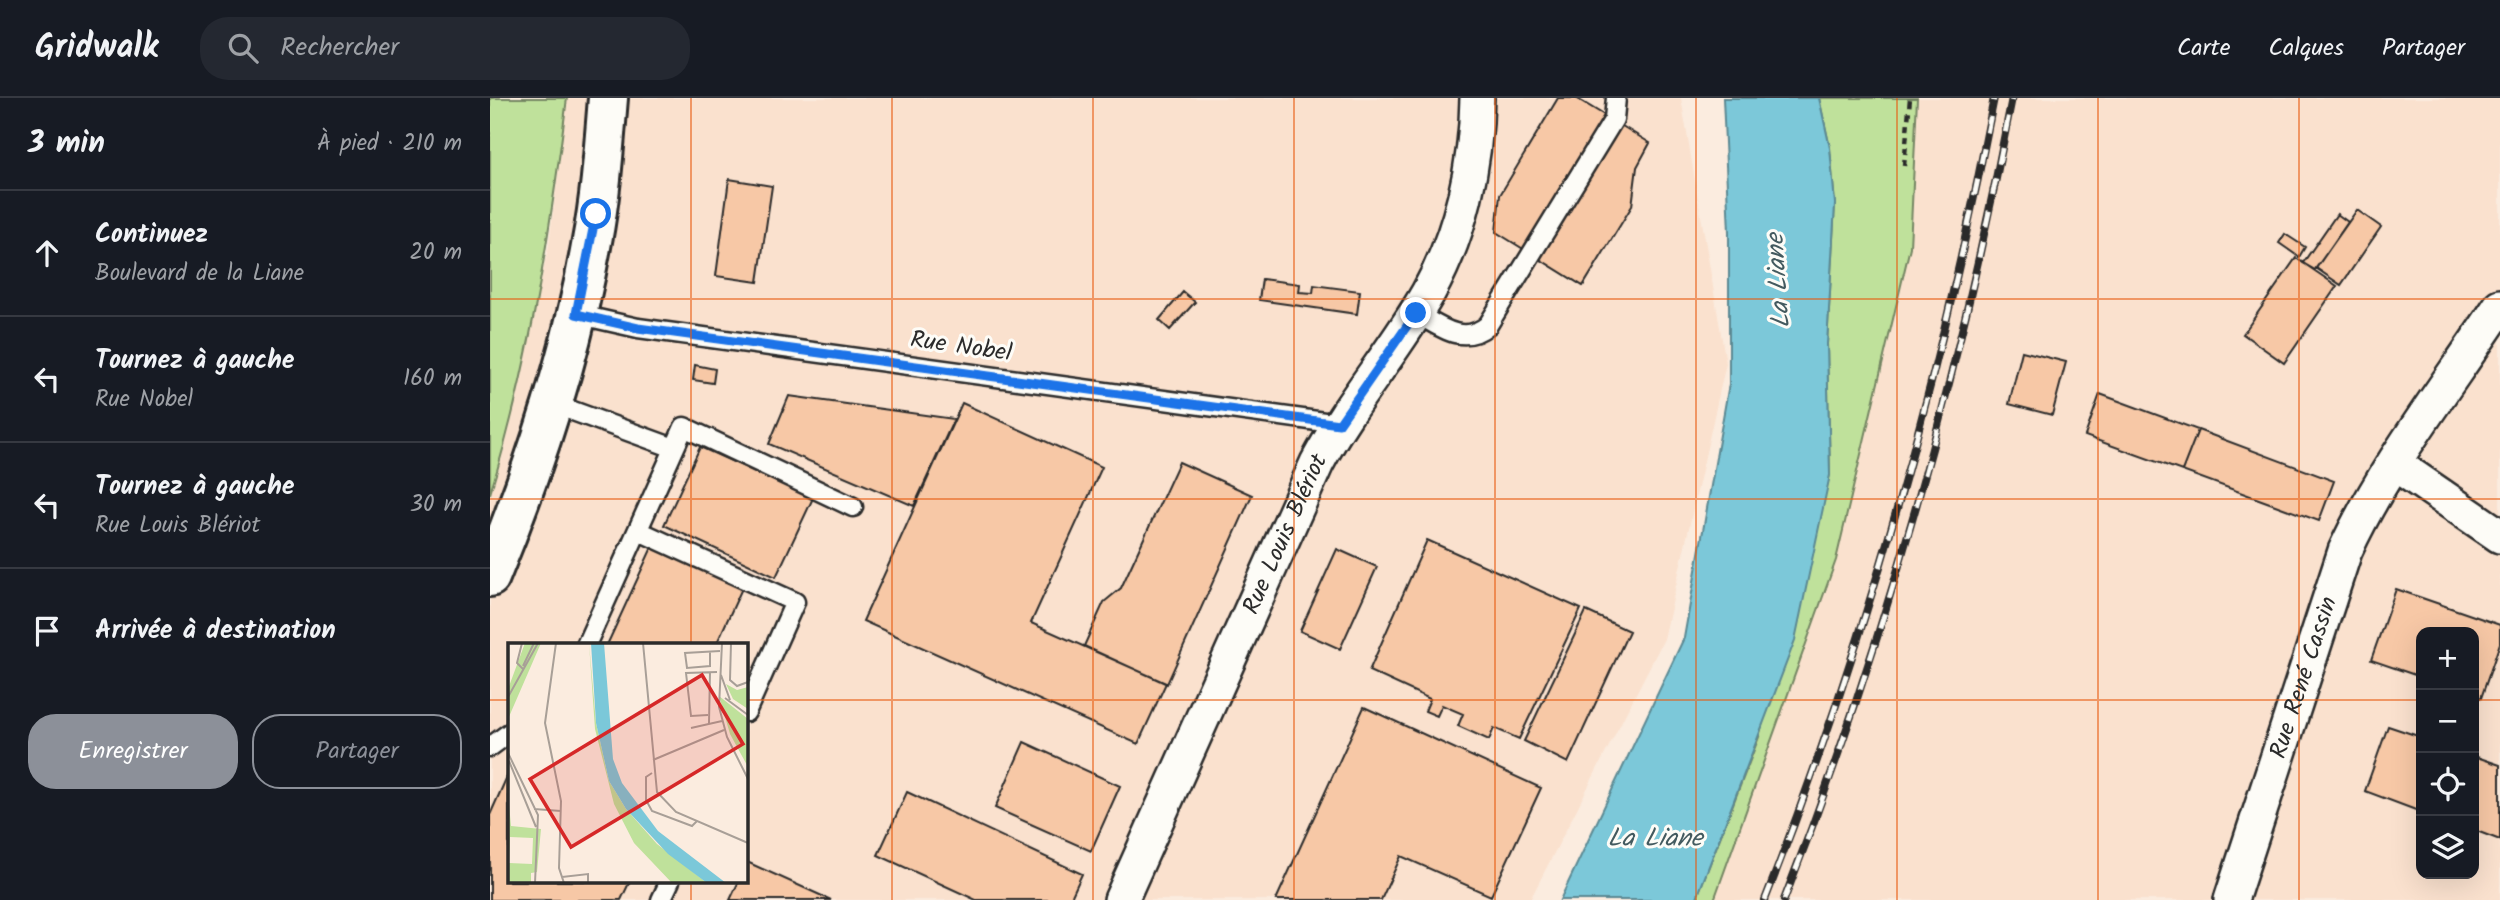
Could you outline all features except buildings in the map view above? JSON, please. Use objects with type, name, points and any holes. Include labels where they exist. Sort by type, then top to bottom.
[{"type":"main road","points":[[490,577],[551,403],[576,314],[593,238],[608,98]]},
{"type":"street","name":"Rue Louis Blériot","points":[[1121,900],[1306,485],[1339,424],[1416,313],[1445,260],[1465,199],[1472,158],[1477,98]]},
{"type":"street","name":"Rue René Cassin","points":[[2231,900],[2345,551],[2395,464],[2500,306]]},
{"type":"street","points":[[2395,464],[2500,536]]},
{"type":"lane","points":[[1416,313],[1455,335],[1469,336],[1488,325],[1614,119],[1616,98]]},
{"type":"lane","name":"Rue Nobel","points":[[576,314],[638,328],[1339,424]]},
{"type":"lane","points":[[551,403],[674,448]]},
{"type":"lane","points":[[587,643],[684,427],[853,507]]},
{"type":"lane","points":[[639,531],[795,602],[747,710]]},
{"type":"lane","points":[[490,747],[508,734]]},
{"type":"lane","points":[[661,900],[669,883]]},
{"type":"path","points":[[1904,166],[1910,98]]},
{"type":"shaded area","points":[[567,98],[1681,98],[1726,363],[1664,639],[1530,900],[490,900],[490,494],[501,457],[549,244]]},
{"type":"shaded area","points":[[1917,98],[2500,98],[2500,900],[1714,900],[1836,560],[1910,247]]},
{"type":"green space","points":[[490,98],[567,98],[537,298],[517,396],[490,494]]},
{"type":"green space","points":[[1819,98],[1917,98],[1910,247],[1836,560],[1714,900],[1696,900],[1759,737],[1830,475],[1827,344],[1835,204],[1830,148]]},
{"type":"water","name":"La Liane","points":[[1723,98],[1819,98],[1830,148],[1835,204],[1827,344],[1830,475],[1795,640],[1696,900],[1560,900],[1684,638],[1729,384],[1729,232]]},
{"type":"railway","points":[[1765,900],[1837,704],[1898,504],[1951,302],[1994,98]]},
{"type":"railway","points":[[1784,900],[1855,704],[1917,504],[1969,302],[2012,98]]},
{"type":"route","points":[[596,214],[576,314],[638,328],[1339,424],[1416,313]]}]
